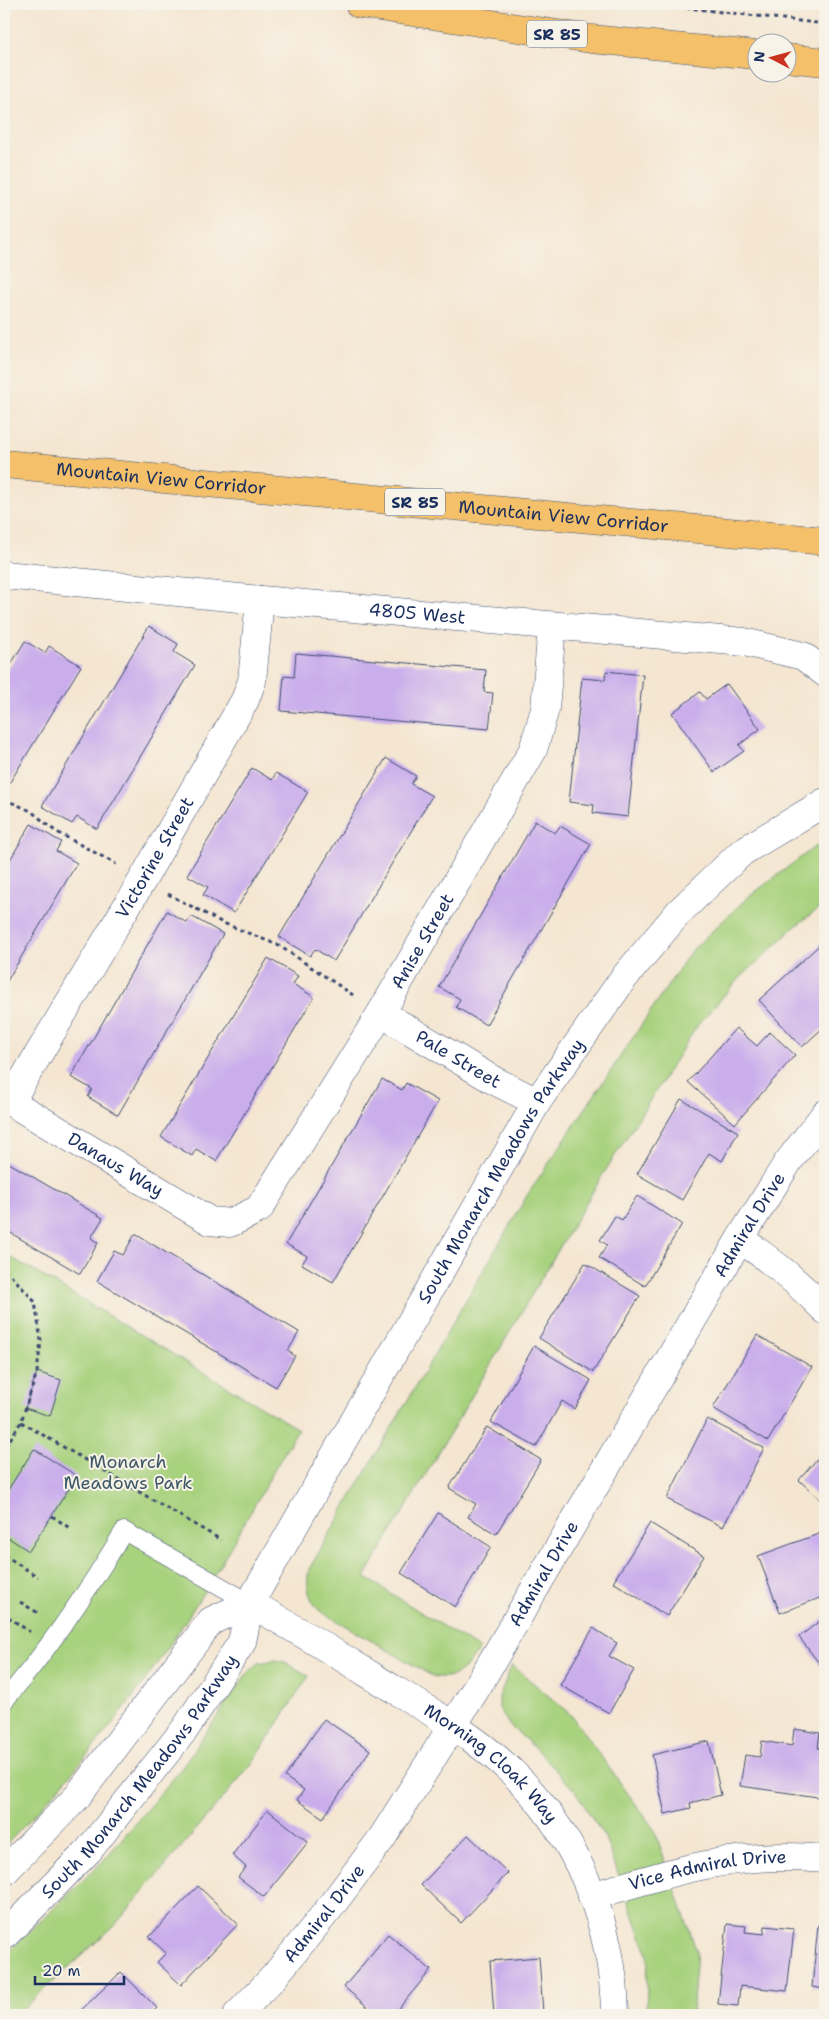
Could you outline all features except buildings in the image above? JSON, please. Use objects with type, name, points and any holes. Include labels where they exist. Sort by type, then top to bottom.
[{"type":"highway","name":"SR 85","points":[[359,4],[591,39],[746,54]]},
{"type":"highway","points":[[796,59],[825,62]]},
{"type":"highway","name":"Mountain View Corridor","points":[[4,464],[825,541]]},
{"type":"street","name":"4805 West","points":[[4,575],[260,600],[744,642],[803,656],[825,673]]},
{"type":"street","name":"Victorine Street","points":[[7,1100],[143,879],[245,700],[252,681],[260,600]]},
{"type":"street","name":"Anise Street","points":[[230,1223],[259,1209],[381,1013],[533,750],[545,709],[552,626]]},
{"type":"street","name":"South Monarch Meadows Parkway","points":[[4,1936],[88,1851],[185,1729],[242,1642],[250,1602],[537,1102],[623,978],[679,912],[742,852],[825,802]]},
{"type":"street","name":"Pale Street","points":[[381,1013],[493,1080],[537,1102]]},
{"type":"street","name":"Danaus Way","points":[[7,1100],[210,1221],[230,1223]]},
{"type":"street","name":"Admiral Drive","points":[[237,2015],[272,1978],[370,1854],[453,1725],[740,1239],[788,1162],[825,1114]]},
{"type":"street","points":[[740,1239],[771,1259],[802,1286],[825,1310]]},
{"type":"street","name":"South Monarch Meadows Parkway","points":[[4,1872],[76,1798],[210,1621],[250,1602]]},
{"type":"street","name":"Morning Cloak Way","points":[[250,1602],[453,1725],[510,1770],[534,1794],[578,1864],[592,1896],[607,1942],[614,2015]]},
{"type":"street","name":"Vice Admiral Drive","points":[[592,1896],[661,1874],[714,1863],[757,1857],[825,1859]]},
{"type":"lane","points":[[4,1701],[35,1665],[80,1604],[124,1531],[250,1602]]},
{"type":"path","points":[[654,4],[825,24]]},
{"type":"path","points":[[4,799],[31,811],[55,832],[116,864]]},
{"type":"path","points":[[161,890],[223,923],[278,945],[353,995]]},
{"type":"path","points":[[4,1271],[10,1274],[35,1302],[42,1342],[37,1372],[21,1422],[4,1449]]},
{"type":"path","points":[[21,1422],[221,1540]]},
{"type":"path","points":[[52,1516],[72,1529]]},
{"type":"path","points":[[4,1555],[38,1577]]},
{"type":"green space","points":[[825,839],[825,904],[798,924],[738,980],[697,1026],[602,1176],[365,1577],[479,1649],[460,1672],[448,1677],[432,1676],[320,1611],[310,1597],[309,1569],[528,1194],[691,951],[746,899]]},
{"type":"green space","name":"Monarch Meadows Park","points":[[4,1253],[298,1429],[225,1556],[167,1649],[96,1745],[4,1847]]},
{"type":"green space","points":[[274,1660],[285,1662],[309,1676],[251,1765],[115,1925],[16,2015],[4,2015],[4,1956],[103,1861],[177,1774],[249,1671],[259,1663]]},
{"type":"green space","points":[[512,1665],[570,1714],[654,1829],[697,1952],[692,2015],[646,2015],[648,1955],[605,1838],[575,1791],[534,1747],[509,1725],[499,1708],[499,1697]]}]
